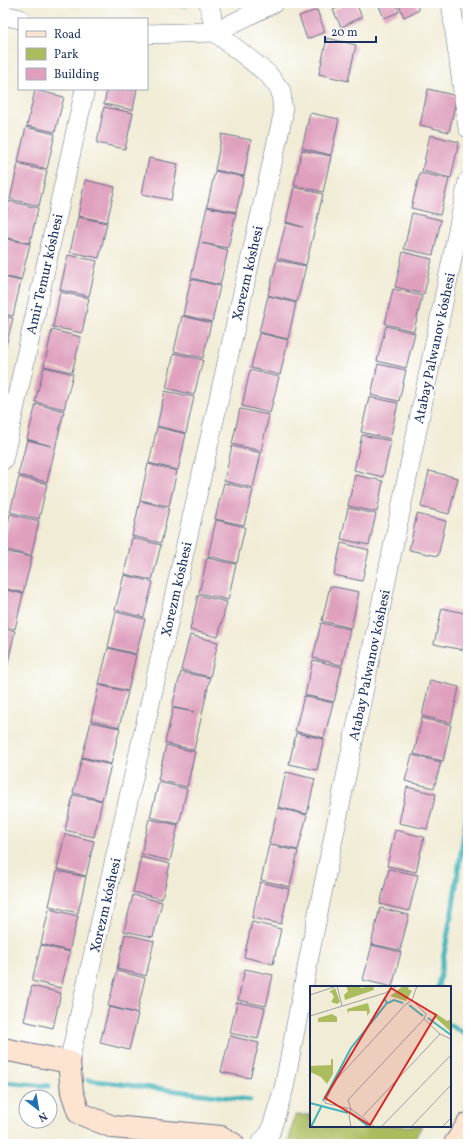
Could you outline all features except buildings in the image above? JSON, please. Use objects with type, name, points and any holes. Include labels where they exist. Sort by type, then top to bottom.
[{"type":"street","points":[[209,3],[216,32]]},
{"type":"street","points":[[148,34],[216,32],[274,3]]},
{"type":"street","points":[[451,3],[468,128]]},
{"type":"street","points":[[3,15],[18,19]]},
{"type":"street","name":"Xorezm kóshesi","points":[[69,1062],[283,115],[282,91],[268,74],[216,32]]},
{"type":"street","name":"Amir Temur kóshesi","points":[[3,460],[85,90]]},
{"type":"street","name":"Atabay Palwanov kóshesi","points":[[260,1144],[270,1133],[284,1088],[310,952],[468,181]]},
{"type":"street","points":[[3,1048],[69,1062],[72,1092],[79,1113],[113,1127],[221,1137],[233,1144]]},
{"type":"street","points":[[455,1144],[468,1124]]},
{"type":"green space","points":[[295,1115],[310,1115],[310,1127],[421,1127],[412,1144],[288,1144]]},
{"type":"waterway","points":[[163,3],[184,5],[190,3]]},
{"type":"waterway","points":[[438,986],[453,905],[468,807]]},
{"type":"waterway","points":[[451,1026],[468,1035]]},
{"type":"waterway","points":[[88,1080],[250,1100]]},
{"type":"waterway","points":[[3,1082],[49,1086]]}]
